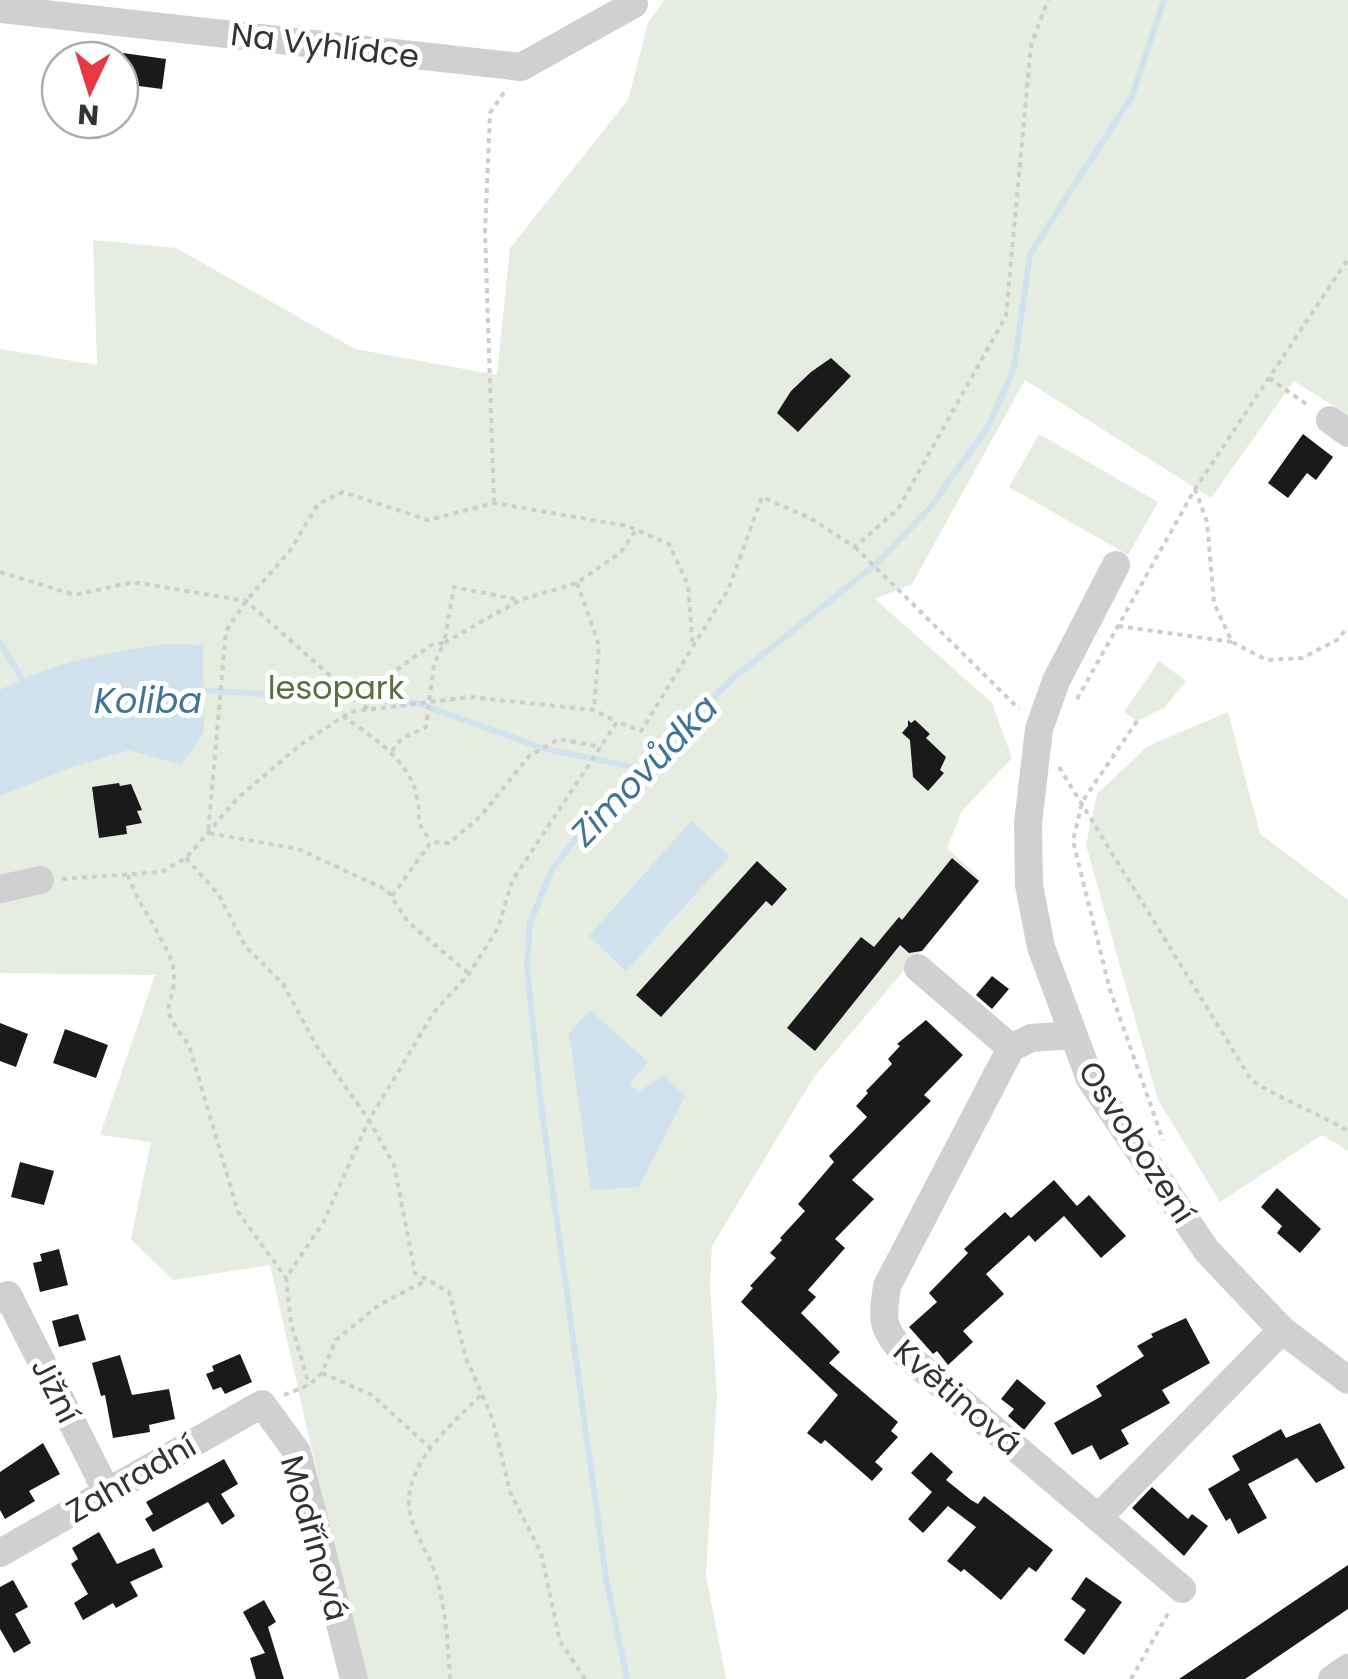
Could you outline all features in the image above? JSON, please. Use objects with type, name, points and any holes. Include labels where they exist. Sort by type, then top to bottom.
[{"type":"street","points":[[520,67],[634,4]]},
{"type":"street","name":"Na Vyhlídce","points":[[0,9],[520,67]]},
{"type":"street","name":"Osvobození","points":[[1116,565],[1056,682],[1038,728],[1032,764],[1029,885],[1041,947],[1090,1080],[1207,1251],[1282,1330],[1348,1380]]},
{"type":"street","points":[[0,889],[40,880]]},
{"type":"street","points":[[918,968],[1011,1048],[1031,1038],[1072,1035]]},
{"type":"street","name":"Květinová","points":[[1011,1048],[887,1286],[883,1314],[886,1333],[904,1353],[1182,1589]]},
{"type":"street","name":"Jižní","points":[[0,1300],[8,1296],[107,1492]]},
{"type":"street","points":[[1098,1518],[1282,1330]]},
{"type":"street","name":"Zahradní","points":[[0,1553],[262,1404]]},
{"type":"street","name":"Modřínová","points":[[262,1404],[296,1452],[354,1679]]},
{"type":"street","points":[[1332,1679],[1348,1668]]},
{"type":"path","points":[[855,547],[898,509],[1006,316],[1031,45],[1048,0]]},
{"type":"path","points":[[494,503],[485,232],[490,113],[520,67]]},
{"type":"path","points":[[1074,704],[1195,489],[1348,259]]},
{"type":"path","points":[[1269,378],[1339,426]]},
{"type":"path","points":[[1195,489],[1207,522],[1214,604],[1232,642]]},
{"type":"path","points":[[208,833],[226,631],[246,601],[289,552],[318,504],[343,492],[428,520],[494,503],[636,530],[668,544],[688,585],[692,647]]},
{"type":"path","points":[[40,880],[161,872],[186,858],[237,799],[300,745],[350,712],[470,697],[594,710],[641,730],[729,588],[762,497],[810,518],[855,547],[1038,728]]},
{"type":"path","points":[[356,698],[431,645],[444,643],[520,600],[577,582],[621,552],[636,530]]},
{"type":"path","points":[[0,572],[75,596],[133,582],[246,601],[369,710]]},
{"type":"path","points":[[577,582],[599,645],[594,710]]},
{"type":"path","points":[[392,751],[402,738],[426,728],[434,664],[444,643],[454,587],[520,600]]},
{"type":"path","points":[[1118,626],[1232,642],[1267,660],[1302,658],[1337,640],[1348,627]]},
{"type":"path","points":[[343,716],[392,751],[417,795],[417,823],[431,842]]},
{"type":"path","points":[[1137,721],[1082,802],[1073,842],[1110,990],[1164,1144]]},
{"type":"path","points":[[286,1278],[323,1223],[369,1120],[434,1012],[469,974],[498,928],[512,881],[617,722]]},
{"type":"path","points":[[431,842],[448,843],[482,816],[529,756],[560,739],[601,747]]},
{"type":"path","points":[[1032,764],[1048,750],[1252,1081],[1348,1131]]},
{"type":"path","points":[[208,833],[298,849],[387,890],[408,922],[469,974]]},
{"type":"path","points":[[391,897],[431,842]]},
{"type":"path","points":[[186,858],[219,895],[245,946],[282,984],[316,1045],[369,1120],[394,1165],[415,1273],[449,1292],[466,1358],[493,1420],[510,1492],[542,1552],[560,1641],[584,1679]]},
{"type":"path","points":[[128,875],[134,894],[173,964],[166,1009],[173,1025],[190,1045],[238,1212],[286,1278],[291,1323],[309,1385]]},
{"type":"path","points":[[262,1404],[309,1385],[322,1374],[336,1340],[378,1305],[427,1280]]},
{"type":"path","points":[[322,1374],[372,1395],[430,1448]]},
{"type":"path","points":[[450,1679],[448,1629],[436,1575],[408,1517],[412,1480],[430,1448],[482,1394]]},
{"type":"path","points":[[1131,1679],[1182,1589]]},
{"type":"green space","name":"lesopark","points":[[664,0],[1348,0],[1348,415],[1294,381],[1211,498],[1025,380],[912,584],[875,599],[992,703],[1012,758],[962,811],[947,848],[981,879],[814,1077],[712,1246],[710,1284],[717,1394],[706,1575],[726,1679],[364,1679],[270,1265],[173,1280],[131,1239],[151,1142],[100,1135],[155,975],[0,973],[0,349],[97,365],[93,240],[176,248],[355,349],[497,375],[510,248],[628,100],[648,23]]},
{"type":"green space","points":[[1039,434],[1158,502],[1128,555],[1009,487]]},
{"type":"green space","points":[[1159,661],[1186,681],[1164,708],[1137,721],[1124,712]]},
{"type":"green space","points":[[1228,712],[1260,834],[1348,900],[1348,1151],[1322,1135],[1220,1202],[1158,1100],[1086,845],[1097,794],[1148,746]]},
{"type":"water","name":"Koliba","points":[[167,644],[203,645],[204,732],[181,765],[129,750],[72,767],[0,796],[0,690],[81,660]]},
{"type":"water","points":[[691,821],[730,856],[626,971],[589,936]]},
{"type":"water","points":[[590,1010],[648,1062],[630,1084],[638,1092],[664,1075],[685,1096],[639,1187],[591,1190],[569,1033]]},
{"type":"building","points":[[140,55],[166,59],[162,89],[140,86]]},
{"type":"building","points":[[831,358],[851,376],[798,432],[777,413],[791,391]]},
{"type":"building","points":[[1303,434],[1333,457],[1316,480],[1307,473],[1288,498],[1268,483]]},
{"type":"building","points":[[908,720],[915,720],[930,734],[926,738],[946,757],[940,770],[944,773],[928,791],[913,777],[910,740],[902,733]]},
{"type":"building","points":[[131,784],[142,810],[137,811],[142,823],[126,826],[127,834],[99,838],[92,787]]},
{"type":"building","points":[[952,858],[979,881],[922,951],[909,953],[900,945],[815,1051],[787,1028],[861,937],[874,947],[899,917],[902,920]]},
{"type":"building","points":[[757,861],[787,889],[772,906],[766,901],[661,1017],[636,995]]},
{"type":"building","points":[[992,976],[1009,989],[992,1009],[976,995]]},
{"type":"building","points":[[926,1020],[963,1055],[924,1095],[931,1101],[852,1180],[874,1199],[835,1239],[845,1248],[808,1290],[816,1297],[801,1313],[840,1352],[829,1363],[898,1422],[891,1431],[898,1437],[875,1462],[883,1469],[872,1481],[825,1440],[821,1444],[807,1433],[838,1395],[741,1302],[776,1258],[770,1253],[780,1238],[805,1211],[798,1204],[834,1162],[829,1156],[867,1117],[856,1106],[892,1064],[888,1059],[900,1046],[897,1044]]},
{"type":"building","points":[[0,1023],[28,1034],[16,1067],[0,1061]]},
{"type":"building","points":[[65,1029],[108,1045],[96,1078],[53,1063]]},
{"type":"building","points":[[20,1162],[54,1171],[44,1205],[11,1197]]},
{"type":"building","points":[[1054,1180],[1077,1206],[1089,1195],[1126,1236],[1101,1258],[1064,1216],[1035,1242],[1029,1235],[986,1274],[1004,1294],[963,1331],[973,1342],[948,1365],[909,1327],[937,1302],[929,1293],[968,1253],[964,1249],[1005,1212],[1011,1218]]},
{"type":"building","points":[[1277,1188],[1321,1229],[1300,1253],[1277,1233],[1282,1226],[1261,1207]]},
{"type":"building","points":[[59,1249],[68,1285],[40,1292],[33,1263],[42,1261],[40,1254]]},
{"type":"building","points":[[78,1314],[86,1340],[59,1347],[52,1321]]},
{"type":"building","points":[[1186,1318],[1210,1363],[1162,1390],[1170,1403],[1121,1430],[1129,1444],[1100,1460],[1092,1445],[1072,1455],[1054,1423],[1102,1396],[1096,1386],[1144,1356],[1137,1346],[1153,1337],[1151,1334]]},
{"type":"building","points":[[240,1354],[252,1382],[225,1394],[221,1387],[213,1390],[206,1374],[214,1371],[212,1366]]},
{"type":"building","points":[[120,1355],[132,1395],[169,1389],[175,1419],[149,1425],[150,1432],[113,1438],[105,1395],[101,1396],[92,1363]]},
{"type":"building","points":[[1017,1379],[1046,1403],[1024,1430],[1008,1416],[1014,1409],[1001,1399]]},
{"type":"building","points":[[1320,1423],[1345,1468],[1316,1483],[1297,1458],[1248,1484],[1267,1518],[1238,1534],[1208,1489],[1240,1470],[1232,1456],[1281,1429],[1286,1438]]},
{"type":"building","points":[[43,1443],[60,1474],[29,1491],[35,1501],[5,1519],[0,1510],[0,1472]]},
{"type":"building","points":[[931,1452],[953,1472],[946,1480],[978,1504],[984,1496],[1053,1550],[1036,1572],[1029,1567],[1001,1600],[964,1569],[961,1572],[947,1561],[976,1527],[948,1506],[923,1533],[908,1519],[932,1492],[911,1473]]},
{"type":"building","points":[[224,1459],[238,1484],[221,1494],[235,1516],[222,1525],[208,1502],[153,1532],[145,1519],[153,1514],[146,1502]]},
{"type":"building","points":[[1152,1487],[1188,1519],[1192,1514],[1208,1526],[1184,1556],[1132,1508]]},
{"type":"building","points":[[99,1532],[117,1564],[154,1548],[163,1567],[130,1582],[138,1596],[116,1608],[113,1603],[83,1620],[74,1603],[88,1594],[71,1564],[78,1559],[72,1548]]},
{"type":"building","points":[[1348,1565],[1348,1609],[1245,1679],[1179,1679]]},
{"type":"building","points":[[1086,1577],[1122,1602],[1084,1655],[1064,1640],[1086,1610],[1071,1599]]},
{"type":"building","points":[[13,1580],[28,1607],[15,1614],[31,1643],[14,1653],[0,1629],[0,1587]]},
{"type":"building","points":[[264,1600],[276,1622],[268,1627],[284,1679],[256,1679],[250,1658],[265,1653],[243,1612]]},
{"type":"waterway","name":"Zimovůdka","points":[[627,1679],[606,1578],[541,1105],[527,967],[530,923],[552,869],[600,809],[732,679],[876,564],[928,510],[988,427],[1014,368],[1030,254],[1132,96],[1164,0]]},
{"type":"waterway","points":[[0,642],[25,684]]},
{"type":"waterway","points":[[199,690],[417,703],[542,748],[642,769]]}]
